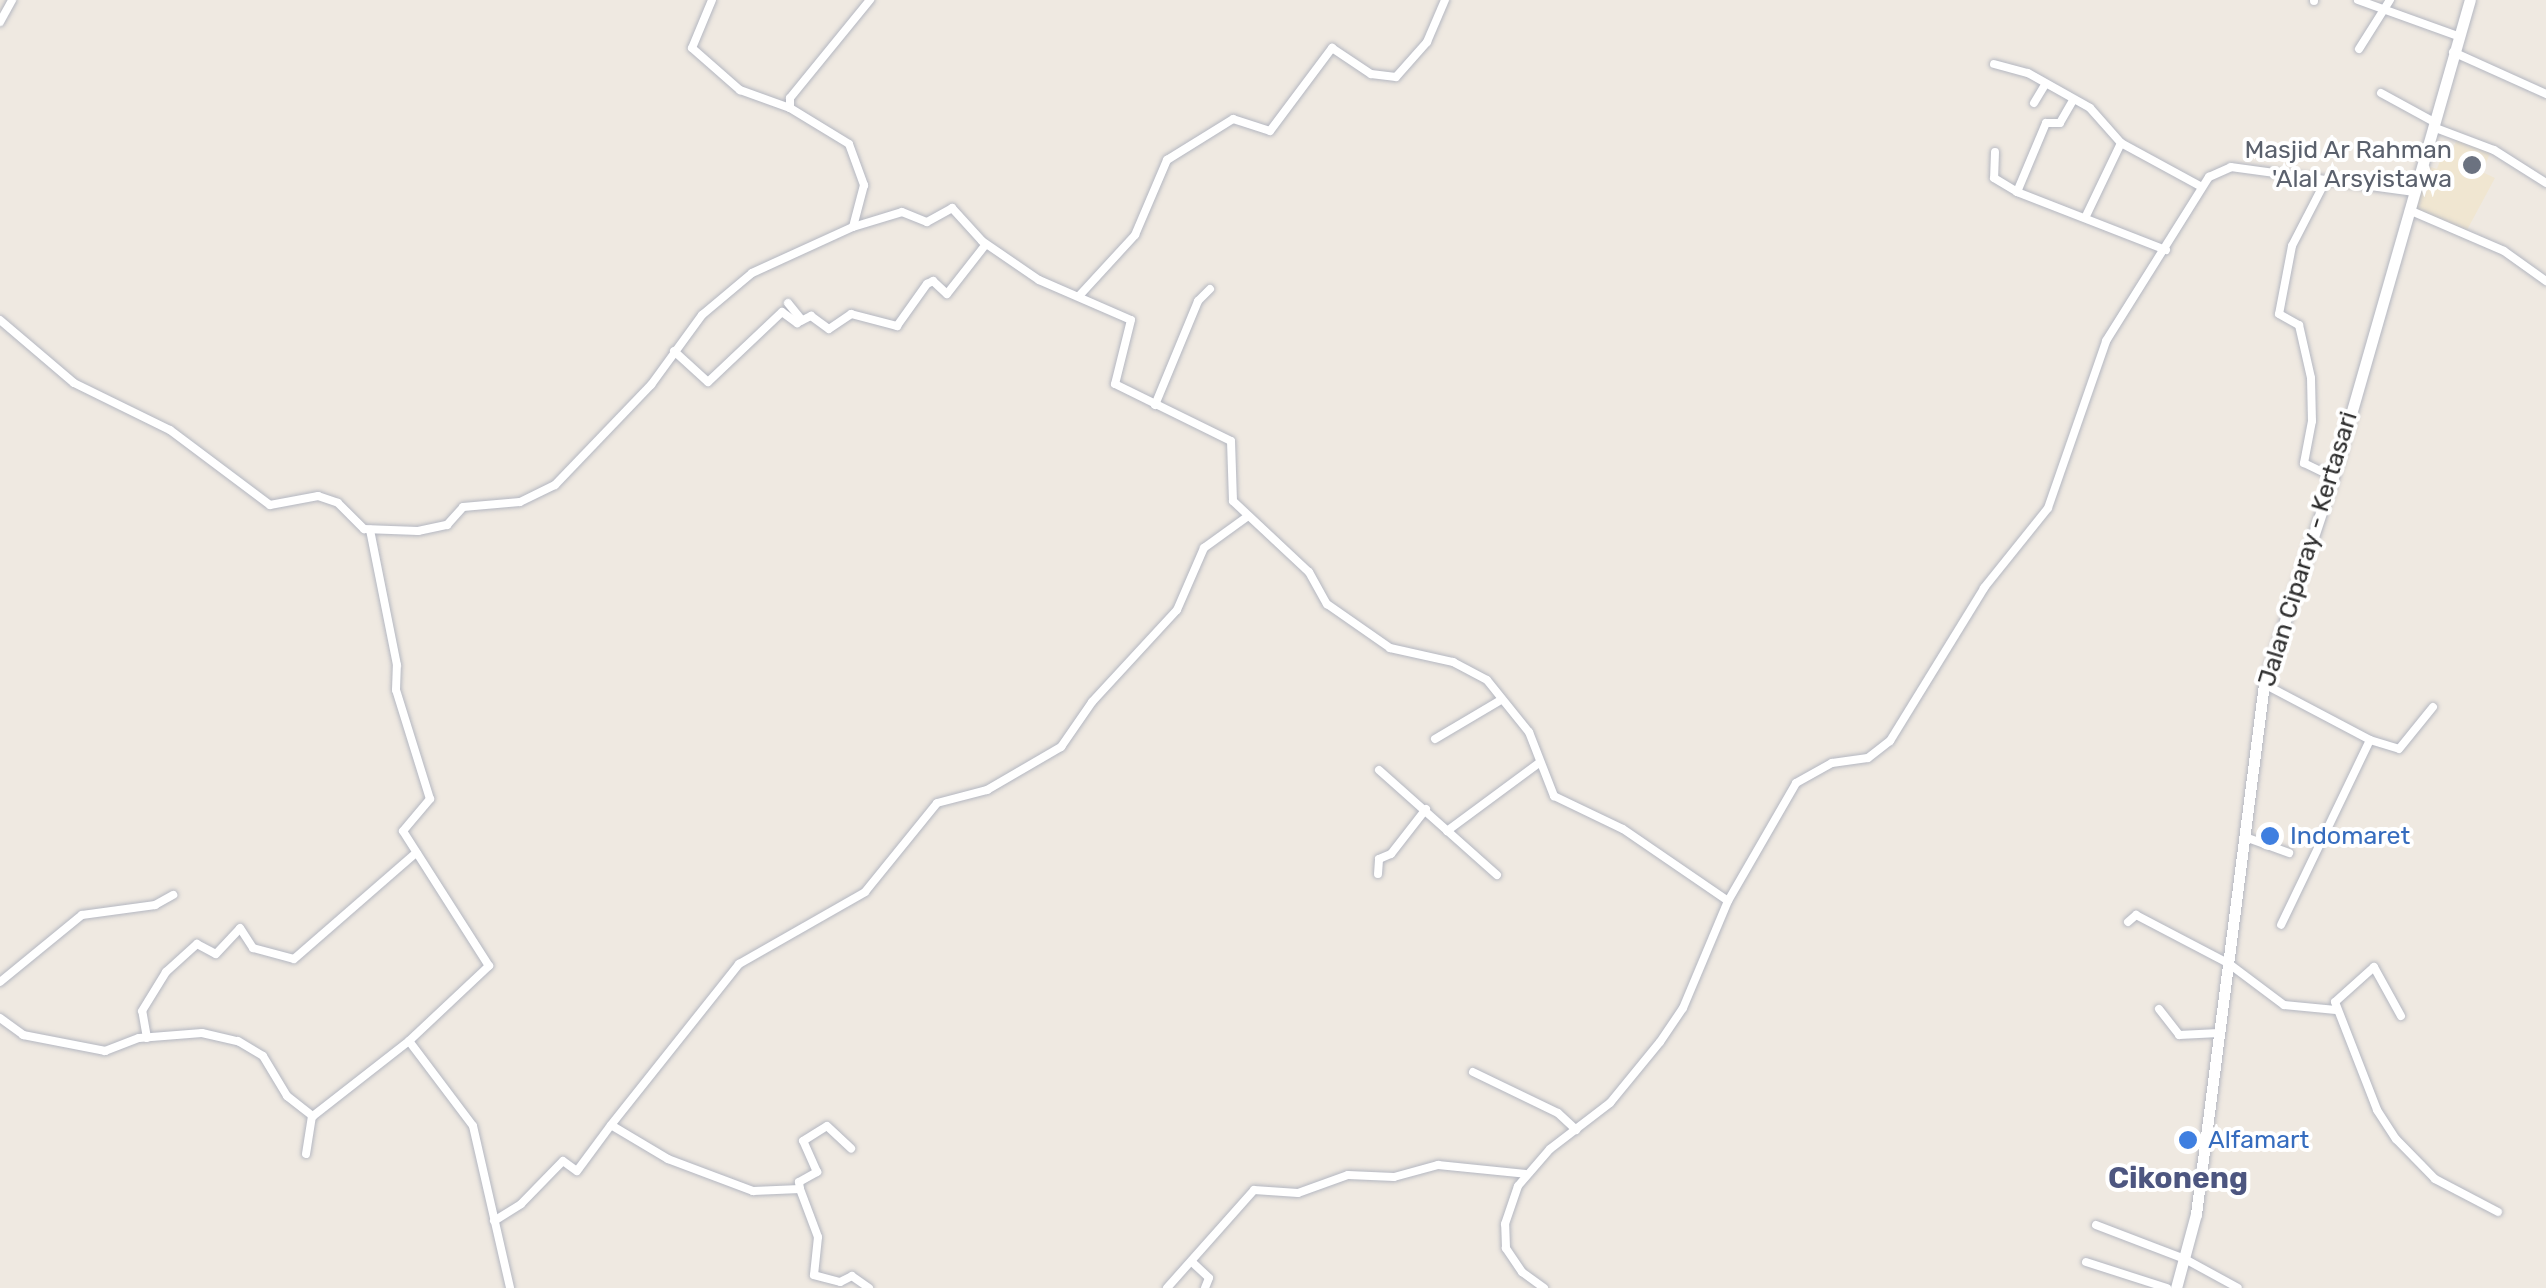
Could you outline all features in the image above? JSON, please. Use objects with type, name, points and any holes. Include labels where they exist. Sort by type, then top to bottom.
[{"type":"main road","name":"Jalan Ciparay - Kertasari","points":[[2176,1288],[2185,1258],[2219,1033],[2264,684],[2333,477],[2470,0]]},
{"type":"street","points":[[0,22],[12,0]]},
{"type":"street","points":[[712,0],[694,51],[756,100],[790,108],[854,150],[864,185],[852,227]]},
{"type":"street","points":[[790,108],[790,98],[870,0]]},
{"type":"street","points":[[1078,296],[1135,235],[1168,160],[1233,119],[1260,132],[1272,129],[1332,48],[1372,74],[1396,77],[1427,42],[1445,0]]},
{"type":"street","points":[[2358,0],[2382,12],[2458,36]]},
{"type":"street","points":[[2360,50],[2390,0]]},
{"type":"street","points":[[2453,52],[2546,94]]},
{"type":"street","points":[[1994,64],[2045,85],[2109,121],[2107,129],[2122,143],[2202,186]]},
{"type":"street","points":[[2034,103],[2045,85]]},
{"type":"street","points":[[2382,93],[2434,124],[2494,150],[2546,183]]},
{"type":"street","points":[[2018,192],[2046,123],[2060,124],[2072,102]]},
{"type":"street","points":[[2086,216],[2122,143]]},
{"type":"street","points":[[1995,152],[1994,178],[2018,192],[2166,250]]},
{"type":"street","points":[[1544,1288],[1522,1272],[1506,1248],[1505,1224],[1526,1174],[1628,1085],[1683,1008],[1728,901],[1803,777],[1832,762],[1868,758],[1890,741],[1984,588],[2041,519],[2063,476],[2106,342],[2202,186],[2232,167],[2414,192]]},
{"type":"street","points":[[2326,180],[2292,246],[2279,316],[2299,325],[2312,382],[2304,463],[2333,477]]},
{"type":"street","points":[[0,320],[74,384],[170,430],[260,500],[275,506],[307,496],[330,499],[357,526],[370,530],[441,527],[463,507],[520,502],[555,485],[626,412],[702,315],[752,273],[852,227],[902,212],[926,222],[952,208],[986,244],[1078,296],[1131,320],[1115,384],[1231,441],[1228,489],[1248,516],[1309,572],[1338,613],[1390,648],[1468,669],[1487,680],[1529,732],[1554,796],[1623,828],[1728,901]]},
{"type":"street","points":[[2408,210],[2504,251],[2546,282]]},
{"type":"street","points":[[674,351],[708,382],[779,313],[802,320],[810,316],[831,329],[851,314],[898,326],[927,284],[934,280],[947,294],[986,244]]},
{"type":"street","points":[[1155,404],[1198,301],[1210,288]]},
{"type":"street","points":[[788,303],[802,320]]},
{"type":"street","points":[[494,1221],[522,1204],[563,1162],[577,1170],[739,964],[865,892],[937,803],[988,790],[1061,747],[1092,702],[1177,610],[1204,548],[1248,516]]},
{"type":"street","points":[[306,1154],[312,1115],[410,1041],[489,966],[416,853],[404,825],[428,810],[430,799],[396,690],[397,665],[370,530]]},
{"type":"street","points":[[2264,684],[2370,740],[2399,749],[2434,708]]},
{"type":"street","points":[[1435,739],[1502,700]]},
{"type":"street","points":[[2281,925],[2370,740]]},
{"type":"street","points":[[1446,831],[1539,763]]},
{"type":"street","points":[[1379,770],[1497,875]]},
{"type":"street","points":[[1378,874],[1378,859],[1391,854],[1426,810]]},
{"type":"street","points":[[2245,837],[2289,852]]},
{"type":"street","points":[[147,1038],[142,1011],[166,972],[197,944],[216,954],[240,928],[254,948],[294,959],[416,853]]},
{"type":"street","points":[[0,982],[82,915],[155,905],[173,895]]},
{"type":"street","points":[[2128,922],[2136,915],[2228,963],[2284,1005],[2336,1010]]},
{"type":"street","points":[[2402,1016],[2374,967],[2336,1000],[2336,1010],[2377,1110],[2396,1139],[2435,1179],[2498,1212]]},
{"type":"street","points":[[2159,1009],[2179,1035],[2219,1033]]},
{"type":"street","points":[[0,1018],[23,1035],[105,1052],[147,1038],[202,1033],[250,1046],[287,1096],[312,1115]]},
{"type":"street","points":[[410,1041],[472,1126],[510,1288]]},
{"type":"street","points":[[1473,1072],[1558,1113],[1576,1130]]},
{"type":"street","points":[[611,1125],[668,1159],[753,1191],[800,1189]]},
{"type":"street","points":[[851,1148],[827,1126],[803,1140],[816,1172],[799,1182],[818,1237],[814,1275],[840,1282],[852,1276],[869,1288]]},
{"type":"street","points":[[1167,1288],[1254,1190],[1298,1193],[1348,1176],[1394,1177],[1438,1165],[1526,1174]]},
{"type":"street","points":[[2096,1225],[2185,1258],[2238,1288]]},
{"type":"street","points":[[1192,1262],[1209,1278],[1206,1288]]},
{"type":"street","points":[[2086,1262],[2167,1288]]},
{"type":"shaded area","points":[[2458,137],[2491,151],[2482,172],[2495,178],[2467,230],[2414,209],[2427,166],[2437,169],[2441,158],[2448,160]]},
{"type":"place","name":"Masjid Ar Rahman 'Alal Arsyistawa","points":[[2472,165]]},
{"type":"place","name":"Indomaret","points":[[2270,836]]},
{"type":"place","name":"Alfamart","points":[[2188,1140]]},
{"type":"district","name":"Cikoneng","points":[[2178,1178]]}]
